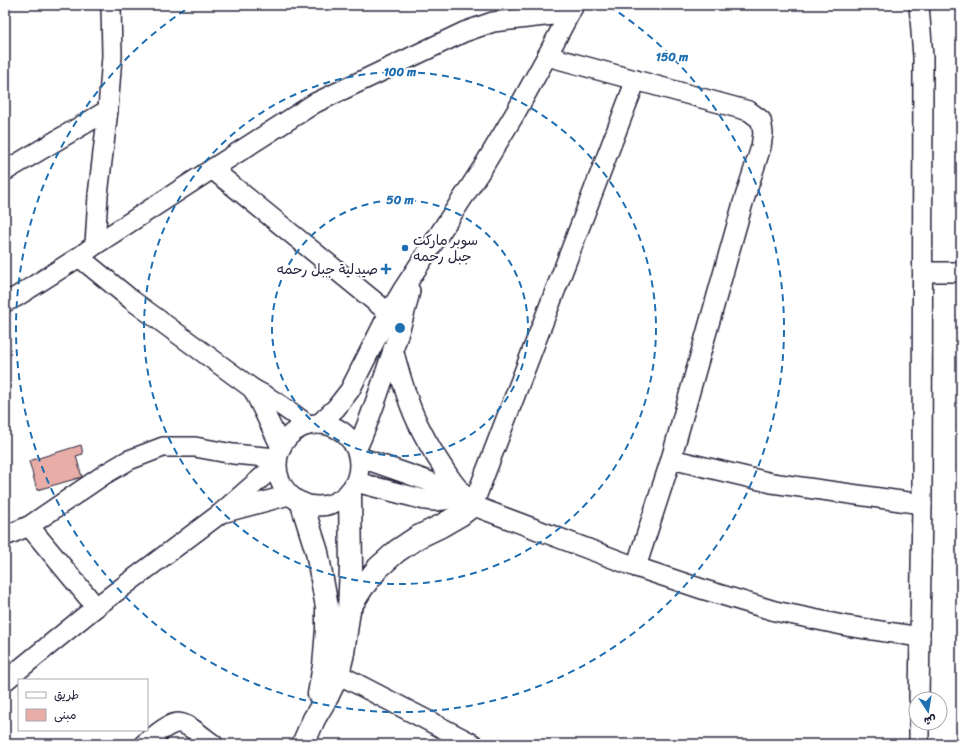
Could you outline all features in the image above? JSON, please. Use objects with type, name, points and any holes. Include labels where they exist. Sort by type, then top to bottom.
[{"type":"street","points":[[95,245],[98,195],[108,110],[112,56],[111,5]]},
{"type":"street","points":[[919,5],[924,57],[922,504],[919,691]]},
{"type":"street","points":[[5,681],[96,607],[221,514],[278,457],[288,437],[297,430],[313,424],[336,408],[350,390],[389,313],[483,167],[516,112],[572,9]]},
{"type":"street","points":[[5,302],[79,257],[212,168],[315,103],[464,32],[493,22],[572,9]]},
{"type":"street","points":[[547,56],[749,111],[761,120],[763,133],[761,147],[743,203],[670,459],[636,567]]},
{"type":"street","points":[[349,610],[362,588],[378,568],[397,551],[418,537],[460,515],[473,505],[636,80]]},
{"type":"street","points":[[5,171],[108,110]]},
{"type":"street","points":[[212,168],[389,313]]},
{"type":"street","points":[[79,257],[134,301],[253,389],[273,399],[313,424],[330,426],[341,430],[350,438],[358,452],[360,470],[353,488],[349,610],[343,653],[331,670]]},
{"type":"street","points":[[923,272],[961,272]]},
{"type":"street","points":[[358,452],[375,406],[393,349],[409,295],[413,275]]},
{"type":"street","points":[[393,349],[408,399],[422,433],[437,459],[454,483],[473,505]]},
{"type":"street","points":[[253,389],[278,457],[278,476],[282,487],[296,500],[315,507],[328,506],[340,501],[353,488]]},
{"type":"street","points":[[5,536],[29,526],[105,474],[130,460],[162,447],[195,447],[233,454],[278,457]]},
{"type":"street","points":[[358,452],[432,483],[445,491],[452,498],[636,567],[704,590],[775,611],[847,626],[920,636]]},
{"type":"street","points":[[670,459],[772,483],[922,504]]},
{"type":"street","points":[[353,488],[434,502],[452,498]]},
{"type":"street","points":[[221,514],[296,500]]},
{"type":"street","points":[[296,500],[317,552],[327,607],[327,629],[331,670],[327,697],[314,719],[303,744]]},
{"type":"street","points":[[29,526],[96,607]]},
{"type":"street","points":[[331,670],[473,744]]},
{"type":"street","points":[[144,744],[172,724],[177,723],[189,727],[212,744]]},
{"type":"street","points":[[918,744],[919,731]]},
{"type":"building","points":[[81,445],[83,454],[76,456],[82,477],[37,490],[29,461]]},
{"type":"place","name":"سوبر ماركت جبل رحمه","points":[[405,248]]},
{"type":"place","name":"صيدلية جبل رحمه","points":[[386,269]]}]
